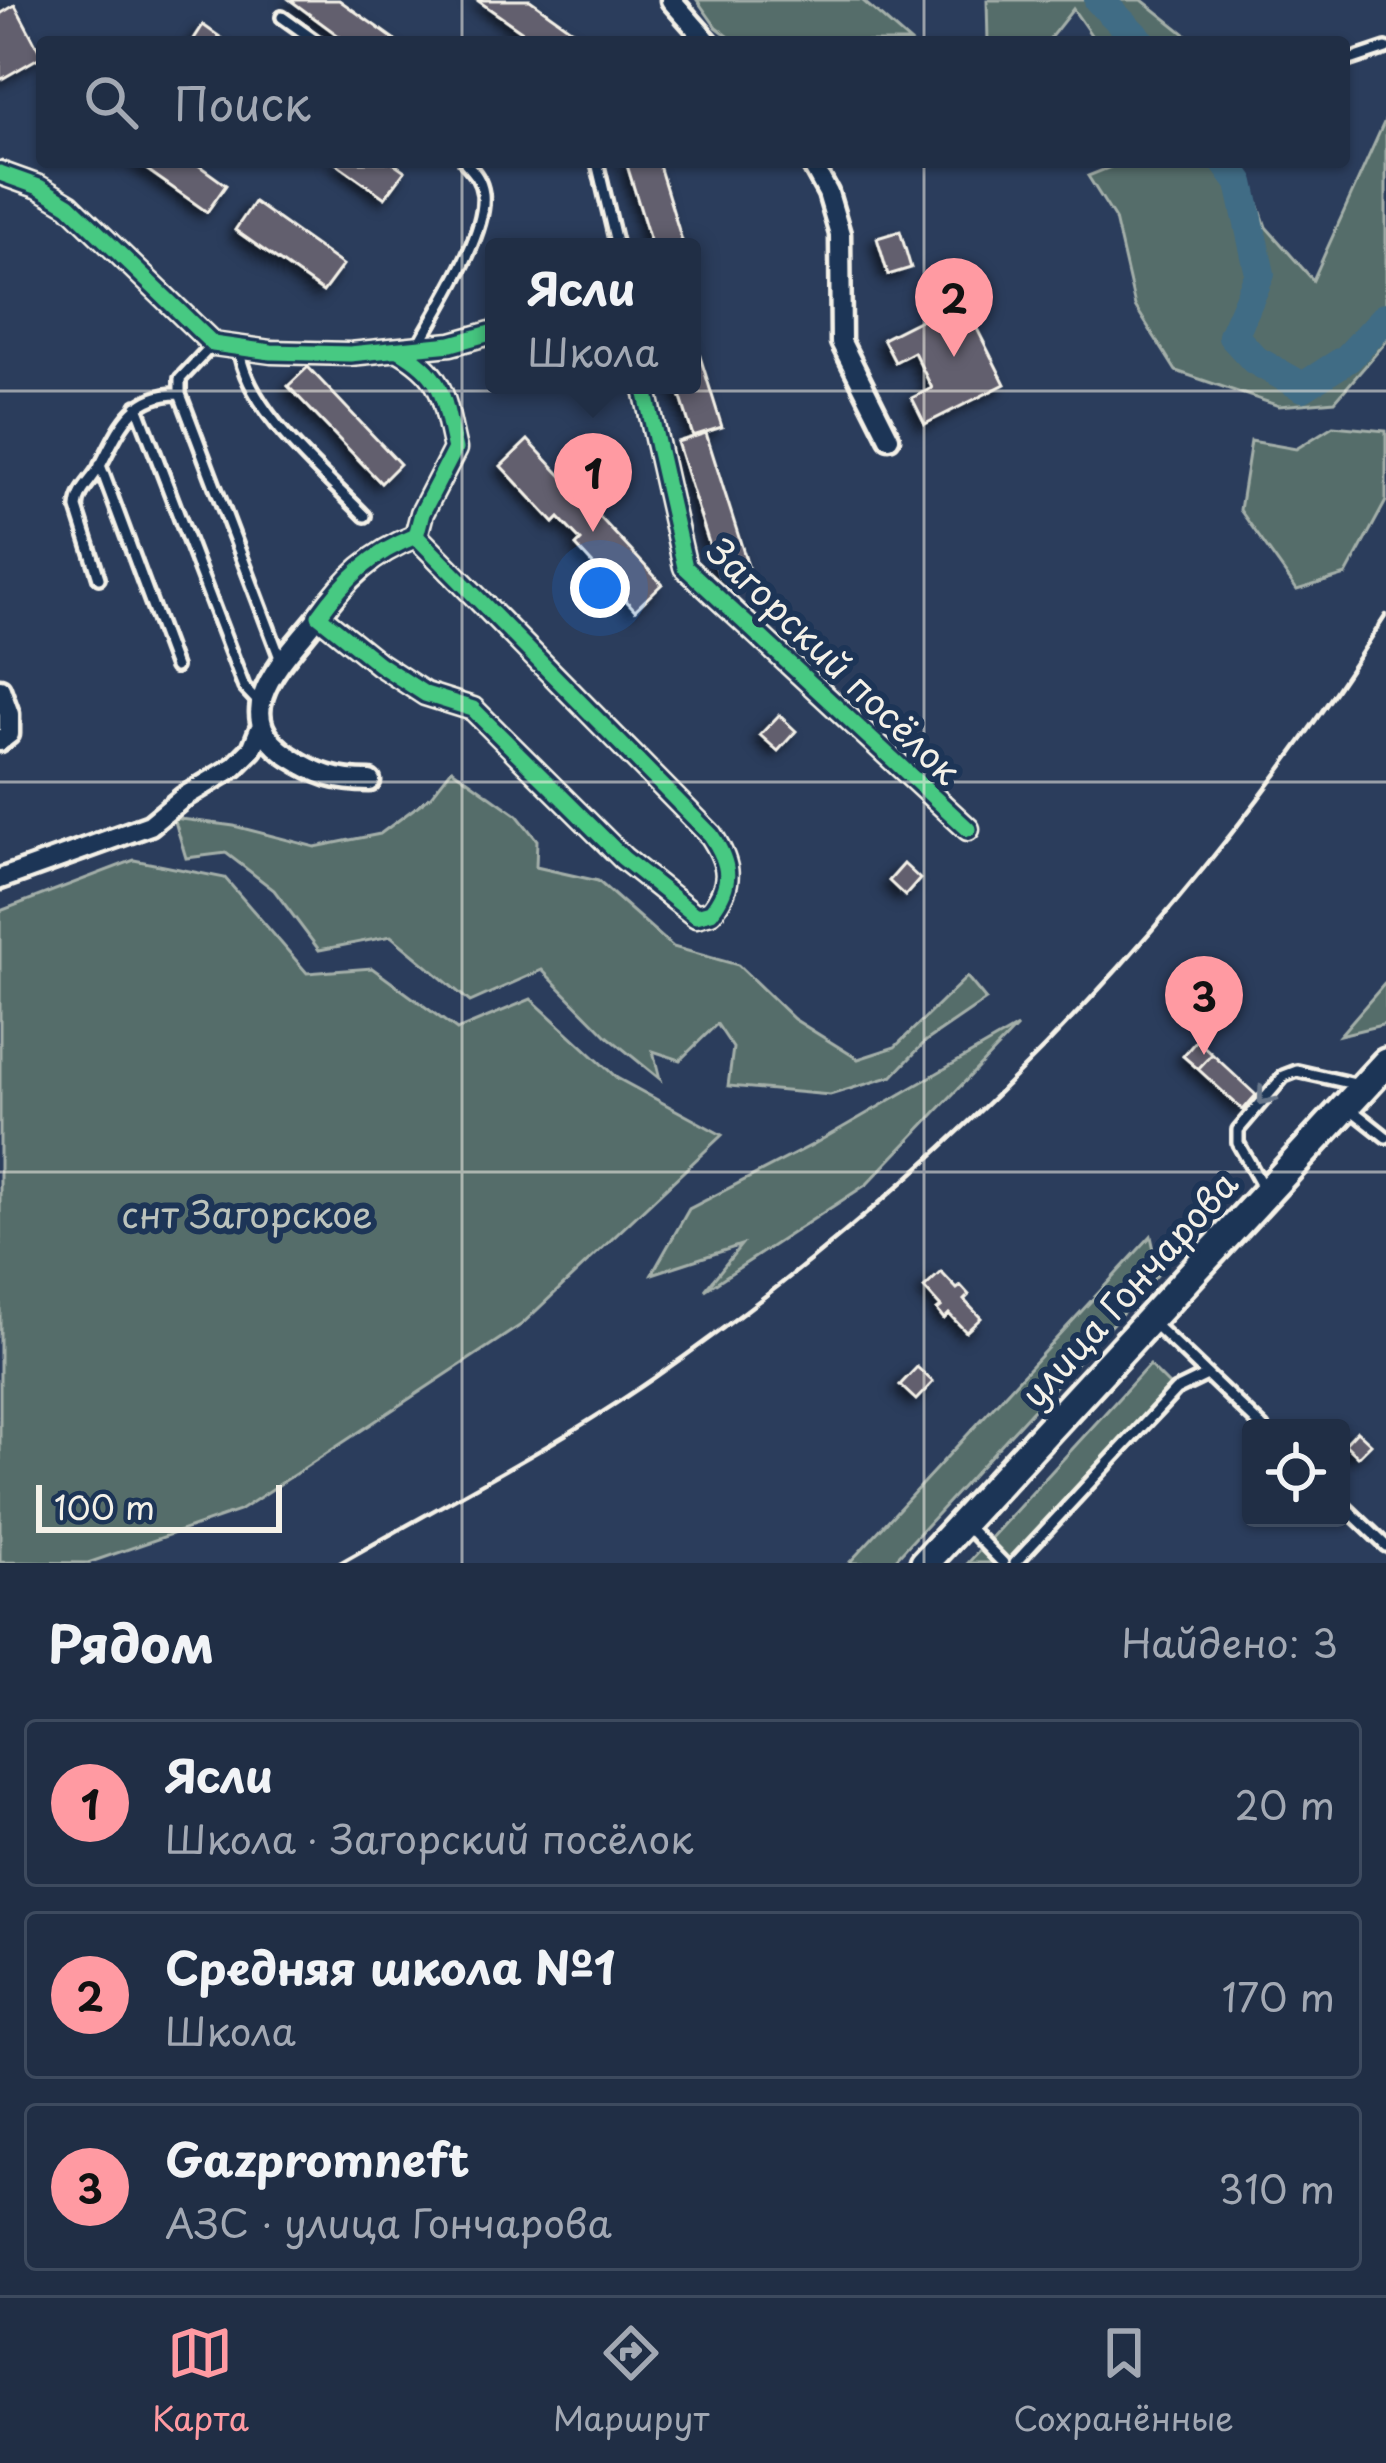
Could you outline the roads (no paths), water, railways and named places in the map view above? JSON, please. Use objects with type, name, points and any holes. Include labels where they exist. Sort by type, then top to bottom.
[{"type":"main road","name":"улица Гончарова","points":[[926,1563],[1386,1064]]},
{"type":"street","points":[[671,0],[703,36]]},
{"type":"street","points":[[814,168],[829,193],[840,234],[841,342],[889,438]]},
{"type":"street","points":[[0,173],[39,187],[69,205],[213,344],[239,350],[350,354],[451,344],[485,335]]},
{"type":"street","points":[[0,879],[150,825],[184,797],[234,767],[252,749],[260,729],[260,705],[282,663],[345,578],[373,557],[416,536],[422,513],[455,449],[435,378],[408,349]]},
{"type":"street","name":"Загорский посёлок","points":[[646,394],[685,567],[968,830]]},
{"type":"street","points":[[319,616],[425,694],[473,709],[623,857],[696,916],[711,912],[728,888],[729,871],[711,835],[416,536]]},
{"type":"street","points":[[0,689],[11,724],[9,734],[0,741]]},
{"type":"street","points":[[260,729],[274,747],[330,780],[370,781]]},
{"type":"lane","points":[[281,17],[308,36]]},
{"type":"lane","points":[[1350,60],[1386,47]]},
{"type":"lane","points":[[408,349],[466,255],[483,211],[480,179],[470,168]]},
{"type":"lane","points":[[598,168],[615,238]]},
{"type":"lane","points":[[213,344],[179,380],[180,394],[282,663]]},
{"type":"lane","points":[[239,350],[250,383],[285,434],[365,515]]},
{"type":"lane","points":[[99,578],[77,508],[78,496],[100,465],[118,426],[137,406],[166,394],[180,394]]},
{"type":"lane","points":[[137,406],[244,687],[260,705]]},
{"type":"lane","points":[[100,465],[175,667]]},
{"type":"lane","points":[[1265,1192],[1238,1142],[1238,1130],[1284,1076],[1297,1071],[1356,1097],[1386,1137]]},
{"type":"lane","points":[[1149,1320],[1253,1419]]},
{"type":"lane","points":[[1015,1563],[1176,1390],[1207,1375]]},
{"type":"lane","points":[[1350,1512],[1386,1546]]},
{"type":"lane","points":[[963,1522],[1004,1563]]},
{"type":"waterway","points":[[1099,0],[1135,36]]},
{"type":"waterway","points":[[1229,168],[1240,183],[1260,274],[1233,336],[1255,360],[1303,387],[1348,358],[1386,317]]},
{"type":"railway","points":[[340,1563],[538,1451],[654,1378],[762,1299],[964,1126],[1058,1033],[1232,833],[1386,615]]},
{"type":"place","name":"Средняя школа №1","points":[[954,357]]},
{"type":"place","name":"Ясли","points":[[593,532]]},
{"type":"place","name":"Gazpromneft","points":[[1204,1055]]},
{"type":"park label","name":"снт Загорское","points":[[247,1213]]}]
